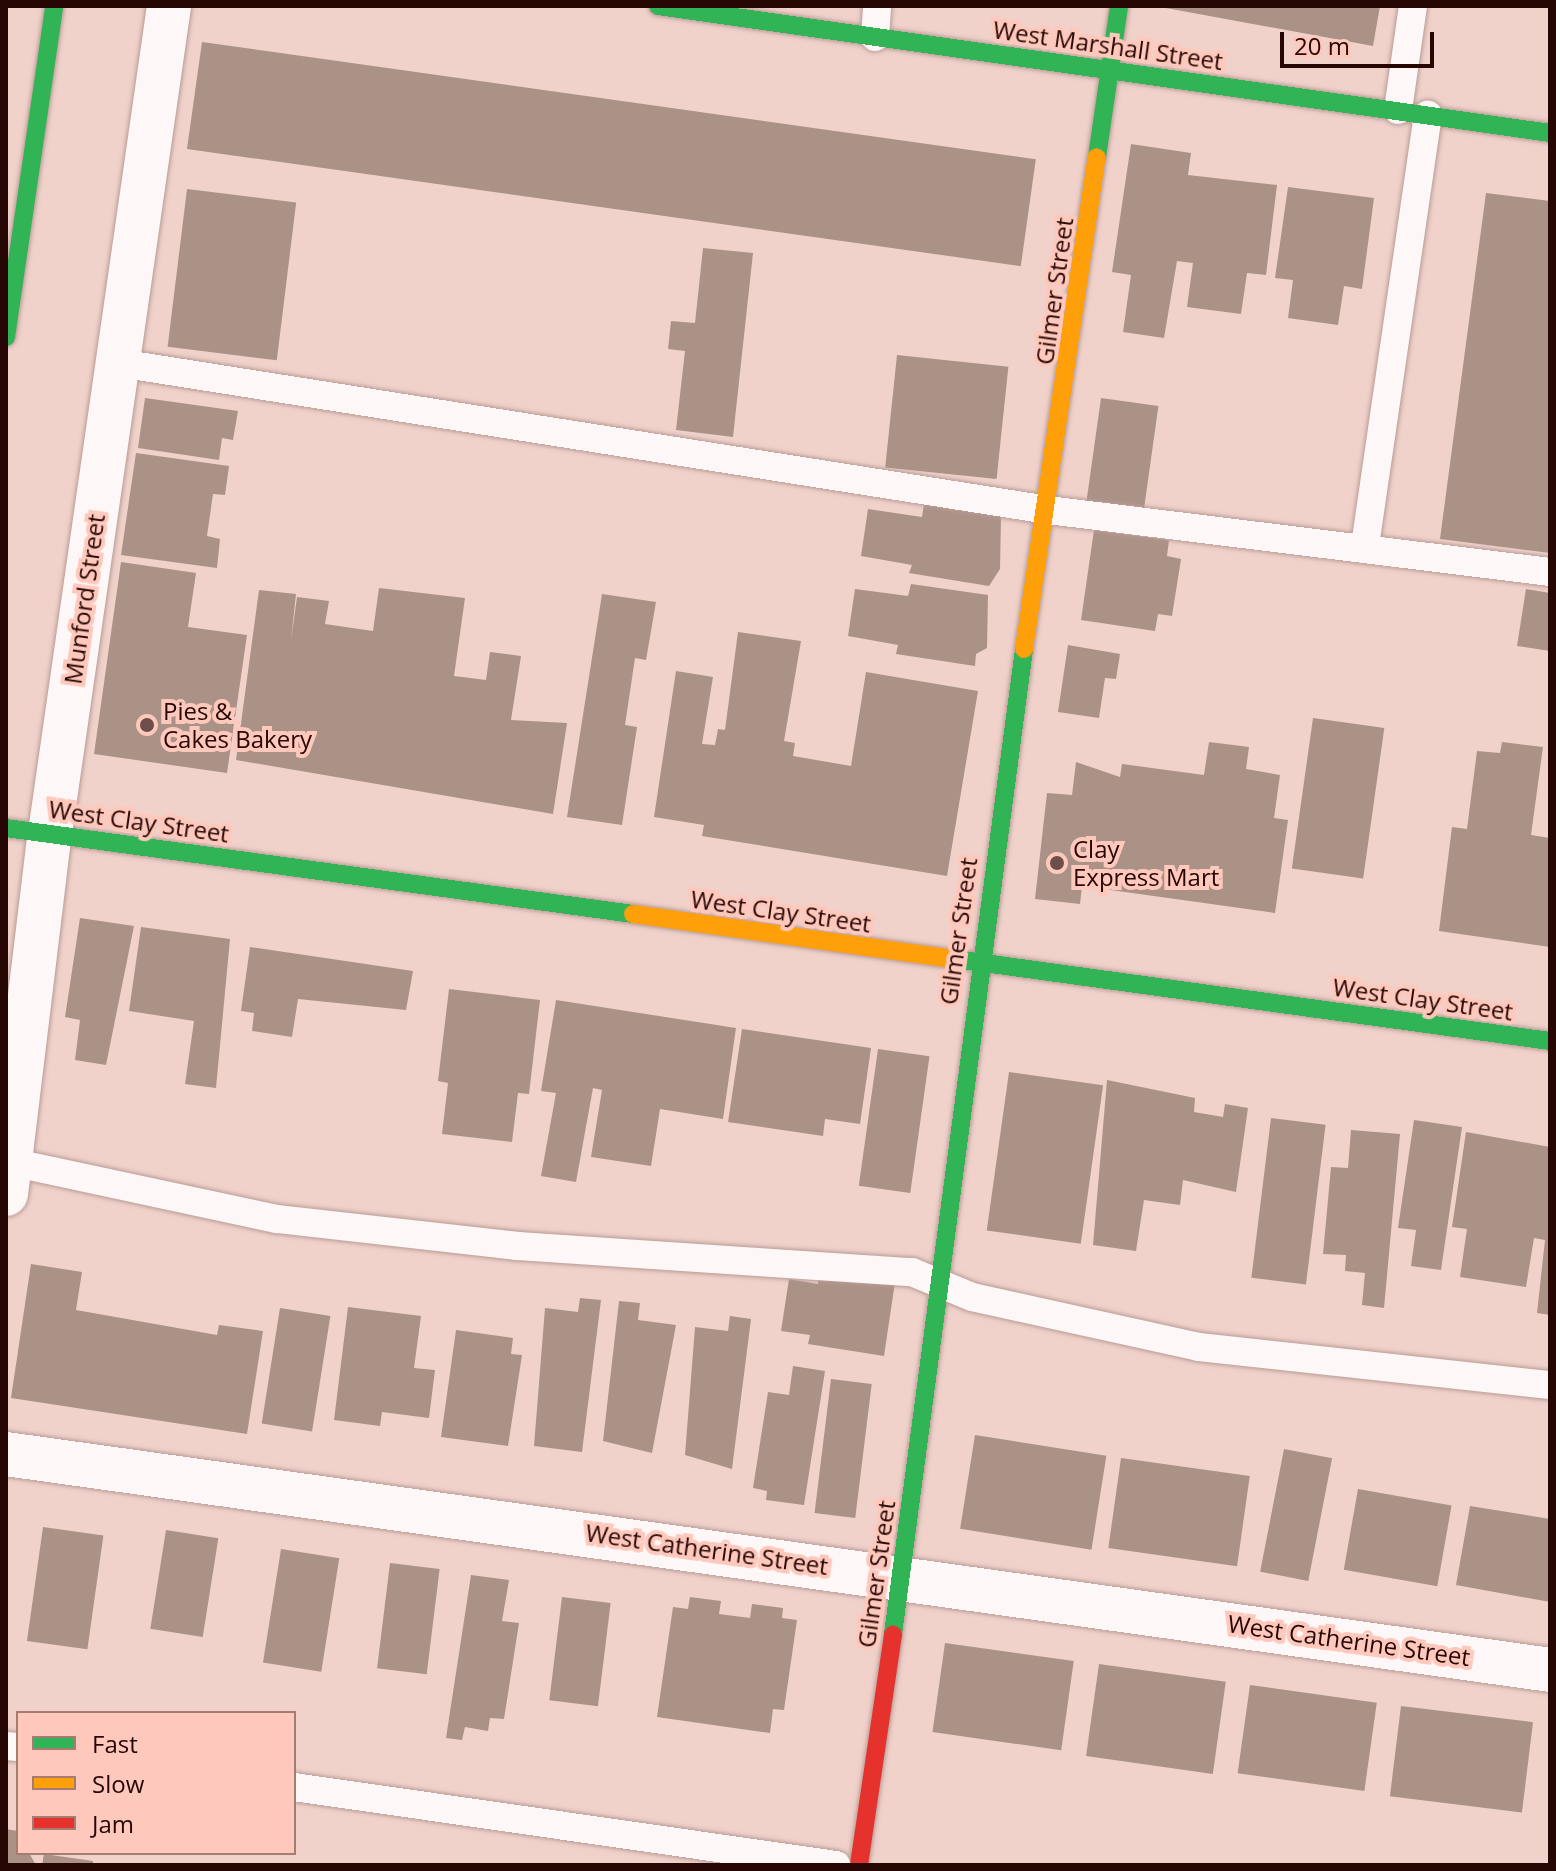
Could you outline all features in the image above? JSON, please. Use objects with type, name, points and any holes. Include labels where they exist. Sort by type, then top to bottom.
[{"type":"street","points":[[6,337],[54,6]]},
{"type":"street","name":"Munford Street","points":[[8,1178],[50,833],[169,6]]},
{"type":"street","name":"West Marshall Street","points":[[658,6],[1550,133]]},
{"type":"street","name":"Gilmer Street","points":[[859,1865],[943,1285],[977,962],[1048,510],[1119,6]]},
{"type":"street","name":"West Clay Street","points":[[6,828],[1550,1041]]},
{"type":"street","name":"West Catherine Street","points":[[6,1454],[899,1575],[1550,1670]]},
{"type":"lane","points":[[875,37],[877,6]]},
{"type":"lane","points":[[1398,110],[1413,6]]},
{"type":"lane","points":[[1365,546],[1428,115]]},
{"type":"lane","points":[[119,363],[1048,510],[1365,546],[1550,572]]},
{"type":"lane","points":[[8,1178],[277,1219],[517,1246],[791,1259],[912,1272],[943,1285],[1199,1347],[1550,1385]]},
{"type":"lane","points":[[296,1787],[836,1865]]},
{"type":"building","points":[[1155,6],[1380,6],[1373,46]]},
{"type":"building","points":[[202,42],[1036,159],[1021,266],[187,149]]},
{"type":"building","points":[[1131,144],[1191,153],[1188,175],[1277,185],[1266,275],[1247,273],[1241,314],[1187,307],[1193,263],[1177,261],[1164,338],[1123,332],[1131,275],[1112,272]]},
{"type":"building","points":[[1288,187],[1374,198],[1362,289],[1344,286],[1338,325],[1288,318],[1293,280],[1275,278]]},
{"type":"building","points":[[187,189],[296,202],[277,360],[168,347]]},
{"type":"building","points":[[1486,193],[1550,201],[1550,553],[1440,539]]},
{"type":"building","points":[[703,248],[753,253],[733,437],[676,430],[685,351],[668,349],[671,321],[695,323]]},
{"type":"building","points":[[897,355],[1008,367],[997,479],[885,467]]},
{"type":"building","points":[[145,398],[238,411],[233,440],[222,438],[219,460],[138,448]]},
{"type":"building","points":[[1101,398],[1158,406],[1144,512],[1086,504]]},
{"type":"building","points":[[136,453],[229,466],[225,495],[213,494],[207,536],[220,539],[217,568],[121,555]]},
{"type":"building","points":[[924,504],[1001,516],[1000,569],[989,586],[909,573],[912,565],[861,556],[868,509],[922,517]]},
{"type":"building","points":[[1094,530],[1169,540],[1167,556],[1181,559],[1172,616],[1158,614],[1155,631],[1081,620]]},
{"type":"building","points":[[121,562],[196,573],[188,627],[247,635],[227,773],[94,754]]},
{"type":"building","points":[[911,584],[988,595],[987,648],[976,654],[975,666],[896,654],[898,645],[848,636],[855,589],[908,596]]},
{"type":"building","points":[[379,588],[465,598],[454,676],[486,680],[490,652],[521,656],[511,720],[567,723],[553,814],[236,760],[259,590],[296,594],[291,641],[297,597],[329,601],[325,624],[373,631]]},
{"type":"building","points":[[1526,589],[1550,593],[1550,651],[1517,646]]},
{"type":"building","points":[[602,594],[656,602],[646,660],[635,658],[625,725],[637,727],[622,825],[567,817]]},
{"type":"building","points":[[738,632],[801,641],[784,741],[795,743],[793,756],[851,766],[866,672],[978,691],[947,876],[702,836],[704,825],[654,817],[676,671],[713,677],[702,744],[715,745],[718,729],[725,730]]},
{"type":"building","points":[[1068,645],[1120,654],[1116,679],[1105,678],[1099,718],[1058,712]]},
{"type":"building","points":[[1313,718],[1384,728],[1363,879],[1292,869]]},
{"type":"building","points":[[1209,742],[1249,747],[1246,769],[1280,775],[1274,818],[1288,820],[1275,913],[1082,886],[1080,904],[1035,899],[1047,793],[1072,795],[1076,762],[1120,777],[1122,764],[1204,775]]},
{"type":"building","points":[[1502,742],[1543,747],[1531,835],[1550,838],[1550,947],[1439,931],[1452,827],[1467,829],[1477,751],[1500,753]]},
{"type":"building","points":[[80,918],[134,926],[106,1065],[75,1060],[80,1020],[65,1017]]},
{"type":"building","points":[[141,927],[230,939],[216,1088],[185,1084],[194,1021],[129,1011]]},
{"type":"building","points":[[250,947],[413,971],[406,1010],[298,999],[292,1037],[252,1031],[254,1013],[241,1011]]},
{"type":"building","points":[[449,989],[540,1000],[529,1094],[518,1093],[512,1142],[442,1134],[448,1083],[438,1081]]},
{"type":"building","points":[[556,1000],[736,1028],[723,1119],[660,1109],[651,1166],[591,1157],[602,1090],[593,1088],[576,1182],[541,1176],[556,1093],[541,1091]]},
{"type":"building","points":[[742,1029],[871,1048],[860,1124],[825,1119],[823,1136],[728,1122]]},
{"type":"building","points":[[878,1049],[929,1056],[910,1193],[859,1186]]},
{"type":"building","points":[[1009,1072],[1103,1085],[1081,1244],[987,1230]]},
{"type":"building","points":[[1107,1080],[1195,1098],[1194,1112],[1223,1117],[1225,1104],[1248,1108],[1236,1192],[1183,1180],[1180,1205],[1144,1200],[1136,1251],[1093,1245]]},
{"type":"building","points":[[1271,1118],[1326,1125],[1306,1285],[1251,1278]]},
{"type":"building","points":[[1414,1120],[1462,1127],[1441,1270],[1411,1266],[1416,1230],[1398,1228]]},
{"type":"building","points":[[1351,1130],[1400,1134],[1384,1308],[1362,1305],[1365,1273],[1345,1271],[1346,1255],[1323,1254],[1331,1167],[1348,1168]]},
{"type":"building","points":[[1466,1132],[1550,1147],[1550,1315],[1537,1313],[1545,1240],[1534,1238],[1526,1287],[1460,1277],[1467,1229],[1452,1227]]},
{"type":"building","points":[[31,1264],[82,1272],[76,1310],[217,1335],[219,1325],[263,1331],[247,1434],[11,1398]]},
{"type":"building","points":[[819,1271],[895,1282],[884,1356],[808,1344],[810,1335],[781,1331],[789,1279],[818,1284]]},
{"type":"building","points":[[580,1298],[601,1300],[582,1452],[534,1446],[545,1308],[578,1312]]},
{"type":"building","points":[[619,1301],[640,1303],[638,1320],[676,1325],[652,1453],[603,1441]]},
{"type":"building","points":[[348,1307],[421,1316],[414,1368],[435,1370],[429,1418],[382,1412],[380,1426],[334,1420]]},
{"type":"building","points":[[280,1308],[330,1316],[312,1432],[262,1424]]},
{"type":"building","points":[[730,1316],[751,1319],[732,1469],[685,1455],[695,1327],[728,1331]]},
{"type":"building","points":[[456,1330],[513,1338],[511,1354],[522,1355],[508,1446],[441,1437]]},
{"type":"building","points":[[793,1366],[825,1371],[804,1505],[766,1500],[767,1491],[753,1488],[768,1392],[789,1395]]},
{"type":"building","points":[[831,1379],[872,1384],[855,1518],[815,1513]]},
{"type":"building","points":[[975,1435],[1106,1456],[1092,1550],[960,1529]]},
{"type":"building","points":[[1284,1449],[1332,1458],[1308,1581],[1260,1572]]},
{"type":"building","points":[[1121,1458],[1250,1476],[1237,1566],[1108,1548]]},
{"type":"building","points":[[1358,1489],[1452,1505],[1437,1586],[1344,1570]]},
{"type":"building","points":[[1470,1506],[1550,1519],[1550,1602],[1456,1585]]},
{"type":"building","points":[[43,1527],[103,1535],[87,1649],[27,1641]]},
{"type":"building","points":[[166,1530],[218,1538],[203,1637],[150,1629]]},
{"type":"building","points":[[281,1549],[339,1558],[321,1672],[263,1663]]},
{"type":"building","points":[[390,1563],[440,1569],[427,1674],[377,1668]]},
{"type":"building","points":[[471,1575],[509,1580],[502,1621],[519,1623],[504,1719],[490,1718],[488,1731],[465,1727],[462,1740],[446,1738]]},
{"type":"building","points":[[562,1597],[611,1603],[598,1706],[549,1700]]},
{"type":"building","points":[[690,1597],[721,1601],[719,1614],[750,1618],[752,1604],[783,1608],[782,1618],[797,1620],[784,1710],[773,1709],[770,1733],[657,1717],[673,1607],[688,1609]]},
{"type":"building","points":[[945,1643],[1074,1661],[1061,1750],[932,1732]]},
{"type":"building","points":[[1099,1664],[1226,1682],[1213,1774],[1086,1756]]},
{"type":"building","points":[[1250,1685],[1377,1703],[1364,1791],[1238,1773]]},
{"type":"building","points":[[1401,1706],[1533,1722],[1522,1813],[1390,1796]]},
{"type":"building","points":[[6,1829],[16,1831],[16,1855],[30,1855],[36,1865],[6,1865]]},
{"type":"building","points":[[44,1855],[93,1861],[93,1865],[42,1865]]},
{"type":"traffic: fast","points":[[6,337],[54,6]]},
{"type":"traffic: fast","points":[[658,6],[1550,133]]},
{"type":"traffic: fast","points":[[1097,157],[1119,6]]},
{"type":"traffic: fast","points":[[893,1634],[1024,649]]},
{"type":"traffic: fast","points":[[6,828],[633,914]]},
{"type":"traffic: fast","points":[[955,959],[1550,1041]]},
{"type":"traffic: slow","points":[[1024,649],[1097,157]]},
{"type":"traffic: slow","points":[[633,914],[955,959]]},
{"type":"traffic: jam","points":[[859,1865],[893,1634]]},
{"type":"place","name":"Pies & Cakes Bakery","points":[[147,725]]},
{"type":"place","name":"Clay Express Mart","points":[[1057,863]]}]
